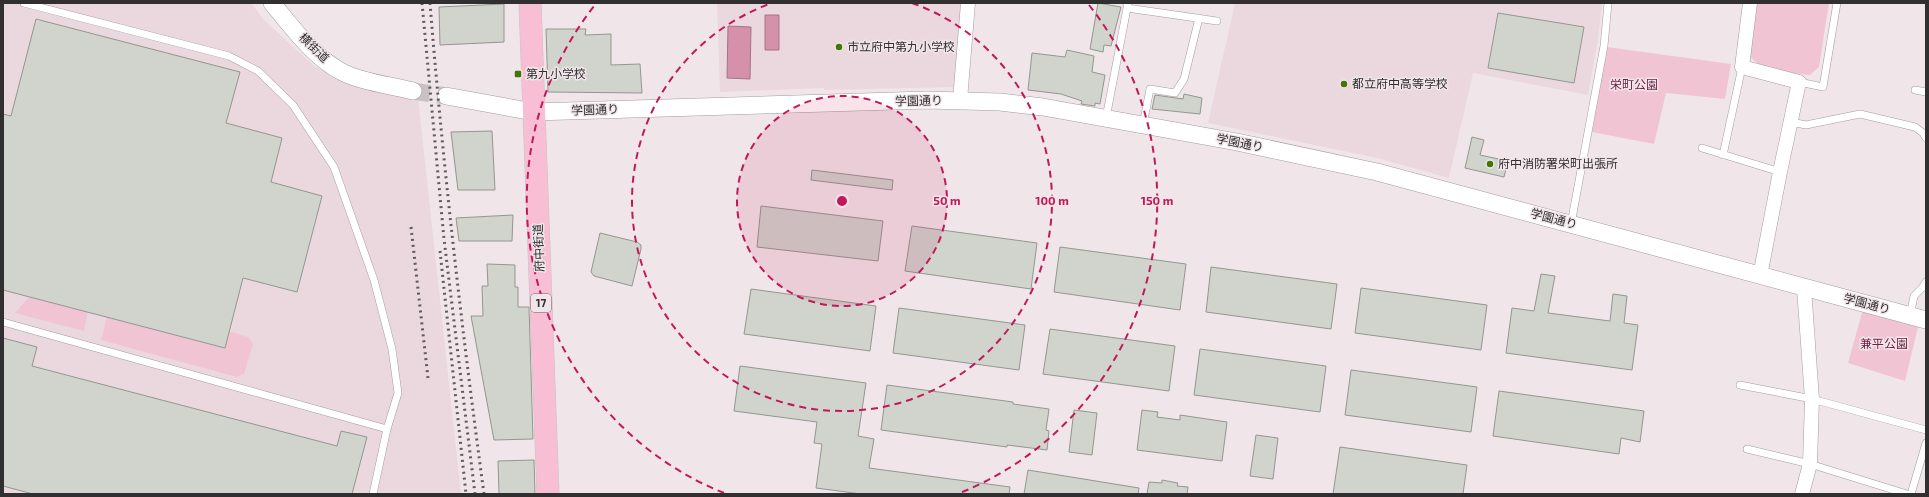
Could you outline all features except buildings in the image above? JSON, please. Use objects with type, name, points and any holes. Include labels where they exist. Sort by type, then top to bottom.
[{"type":"main road","name":"府中街道","points":[[530,3],[548,494]]},
{"type":"street","name":"横街道","points":[[272,3],[318,56],[331,65],[356,77],[413,91]]},
{"type":"street","points":[[960,100],[968,3]]},
{"type":"street","points":[[1750,3],[1742,67],[1799,82],[1760,276]]},
{"type":"street","points":[[446,96],[534,112]]},
{"type":"street","name":"学園通り","points":[[534,112],[960,100],[1028,105],[1106,118],[1323,159],[1571,224],[1918,318]]},
{"type":"street","points":[[1802,494],[1810,464],[1812,399],[1804,288]]},
{"type":"lane","points":[[24,3],[229,56],[258,71],[293,105],[334,167],[374,280],[392,349],[398,393],[387,429],[373,494]]},
{"type":"lane","points":[[1571,224],[1604,46],[1608,3]]},
{"type":"lane","points":[[1799,82],[1823,87],[1837,3]]},
{"type":"lane","points":[[1106,118],[1127,6],[1217,21]]},
{"type":"lane","points":[[1144,125],[1150,89],[1175,92],[1184,79],[1199,18]]},
{"type":"lane","points":[[1723,155],[1742,67]]},
{"type":"lane","points":[[1915,90],[1926,92]]},
{"type":"lane","points":[[1791,122],[1806,125],[1860,114],[1914,127],[1923,133],[1926,138]]},
{"type":"lane","points":[[1702,148],[1780,172]]},
{"type":"lane","points":[[1918,318],[1914,296],[1926,282]]},
{"type":"lane","points":[[3,322],[387,429]]},
{"type":"lane","points":[[1740,385],[1812,399],[1926,430]]},
{"type":"lane","points":[[1911,494],[1926,443]]},
{"type":"lane","points":[[1747,450],[1810,464],[1907,494]]},
{"type":"shaded area","points":[[3,3],[251,3],[265,21],[313,65],[338,79],[418,97],[461,494],[3,494]]},
{"type":"shaded area","name":"市立府中第九小学校","points":[[717,3],[964,3],[956,87],[824,90],[824,88],[720,92]]},
{"type":"shaded area","name":"都立府中高等学校","points":[[1235,3],[1602,3],[1598,39],[1588,95],[1473,73],[1449,178],[1377,158],[1208,123]]},
{"type":"shaded area","points":[[765,15],[779,15],[779,50],[765,50]]},
{"type":"shaded area","points":[[728,26],[751,27],[750,79],[727,78]]},
{"type":"green space","points":[[1755,3],[1829,3],[1819,67],[1810,75],[1765,70],[1749,56]]},
{"type":"green space","name":"栄町公園","points":[[1607,47],[1731,64],[1725,99],[1666,93],[1654,144],[1592,132]]},
{"type":"green space","points":[[29,297],[88,312],[84,331],[15,313]]},
{"type":"green space","name":"兼平公園","points":[[1863,309],[1919,323],[1905,381],[1848,363]]},
{"type":"green space","points":[[107,317],[225,348],[229,331],[248,337],[253,344],[244,374],[237,377],[101,340]]},
{"type":"tunnel","points":[[413,91],[446,96]]},
{"type":"railway","points":[[422,3],[444,239],[475,494]]},
{"type":"railway","points":[[430,3],[454,249],[484,494]]},
{"type":"railway","points":[[411,227],[428,378]]},
{"type":"railway","points":[[440,251],[466,494]]},
{"type":"place","name":"市立府中第九小学校","points":[[839,47]]},
{"type":"place","name":"第九小学校","points":[[518,74]]},
{"type":"place","name":"都立府中高等学校","points":[[1344,84]]},
{"type":"place","name":"府中消防署栄町出張所","points":[[1490,164]]}]
